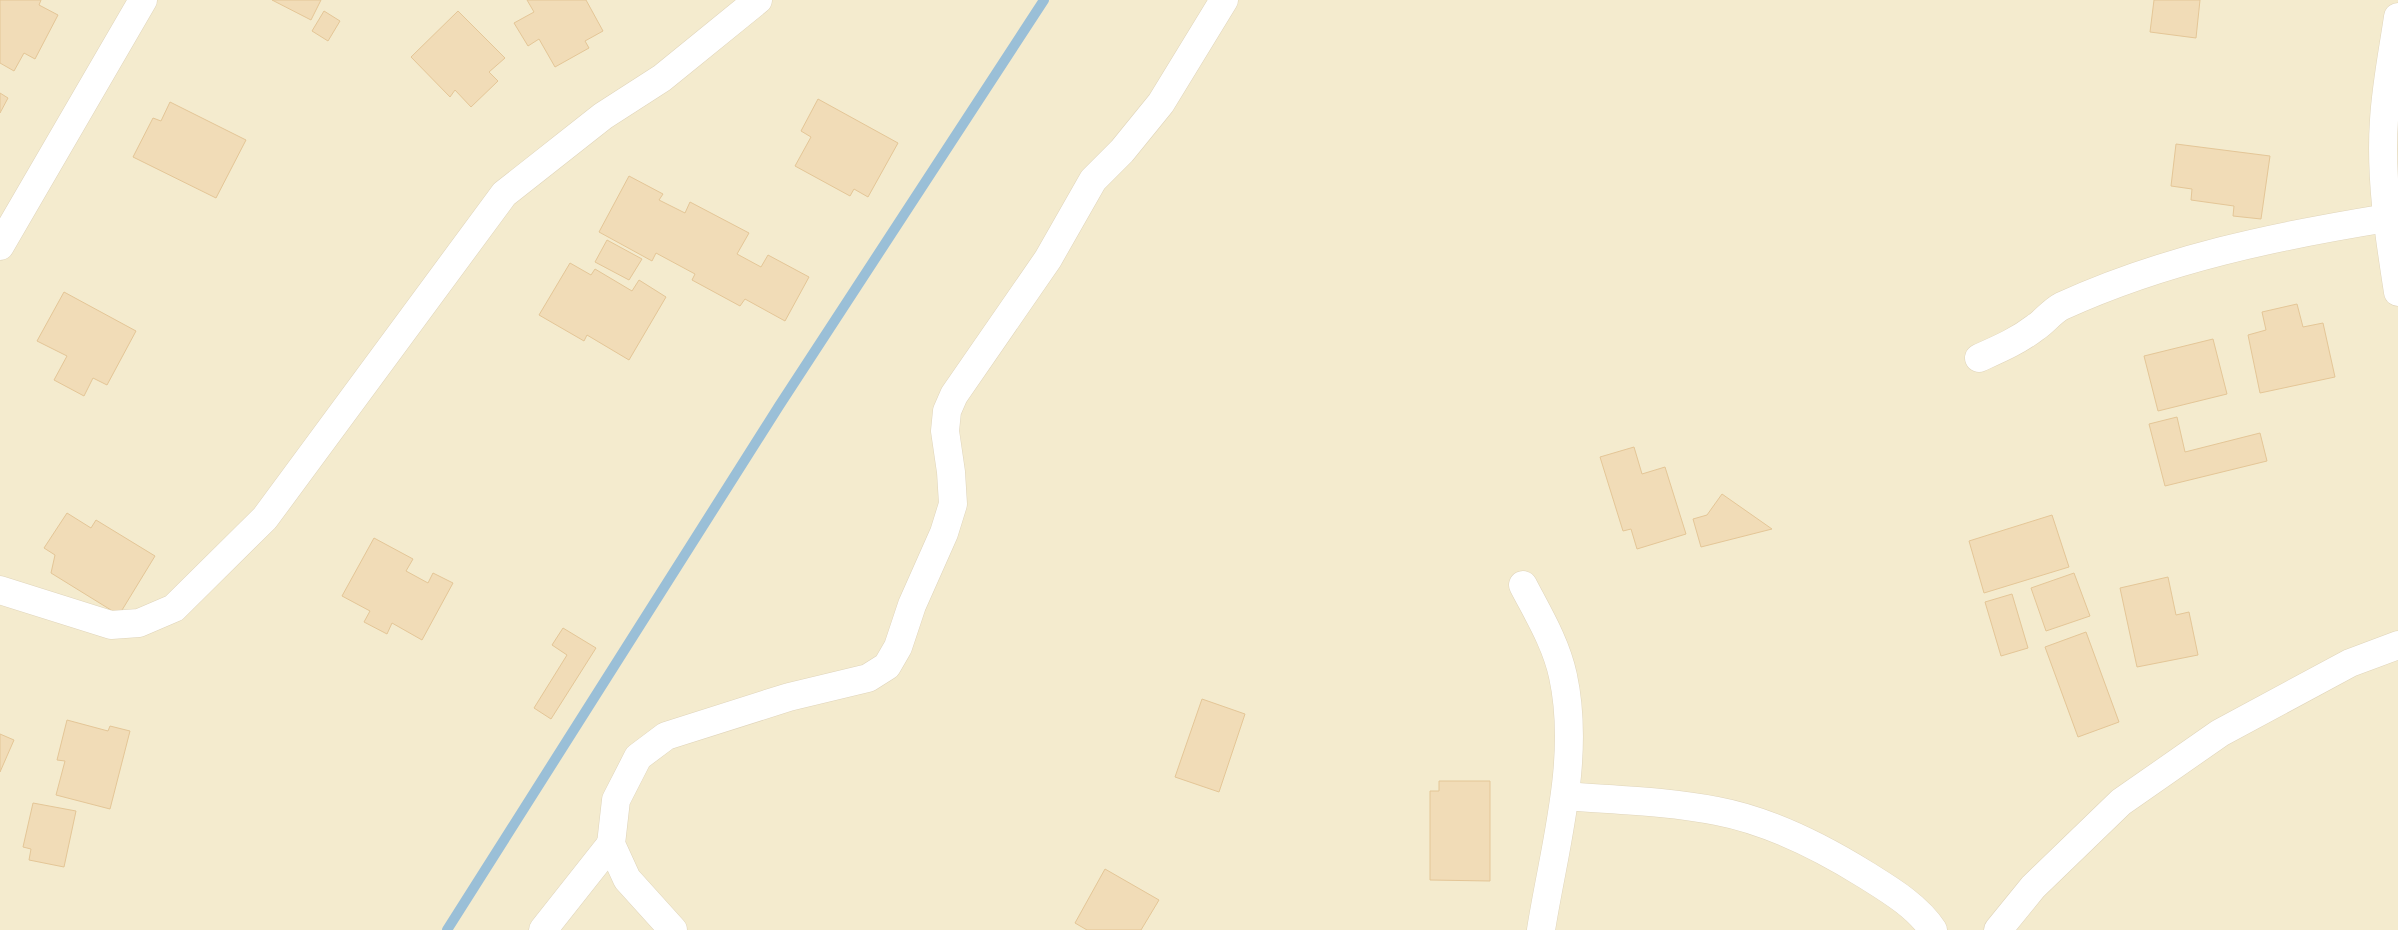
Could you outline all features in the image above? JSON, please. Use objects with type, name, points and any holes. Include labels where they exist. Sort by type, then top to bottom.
[{"type":"street","points":[[0,246],[143,0]]},
{"type":"street","points":[[0,590],[111,624],[138,623],[174,608],[265,518],[504,194],[603,116],[662,78],[758,0]]},
{"type":"street","points":[[673,930],[627,879],[612,844],[616,800],[638,757],[666,736],[789,697],[868,678],[887,666],[898,647],[912,605],[944,533],[952,504],[951,472],[945,431],[947,411],[954,395],[1048,259],[1093,180],[1122,151],[1161,103],[1224,0]]},
{"type":"street","points":[[2398,16],[2387,218],[2398,292]]},
{"type":"street","points":[[1979,358],[2023,336],[2059,308],[2096,291],[2157,270],[2220,251],[2288,234],[2387,218]]},
{"type":"street","points":[[1523,585],[1553,643],[1563,676],[1568,726],[1566,796],[1541,930]]},
{"type":"street","points":[[1998,930],[2032,888],[2122,802],[2220,733],[2350,663],[2398,645]]},
{"type":"street","points":[[1566,796],[1717,811],[1776,829],[1837,857],[1894,893],[1927,921],[1933,930]]},
{"type":"street","points":[[543,930],[612,844]]},
{"type":"shaded area","points":[[0,0],[2398,0],[2398,930],[0,930]]},
{"type":"building","points":[[0,0],[41,0],[39,5],[58,15],[35,59],[24,53],[14,71],[0,63]]},
{"type":"building","points":[[272,0],[321,0],[311,20]]},
{"type":"building","points":[[527,0],[586,0],[603,31],[585,41],[589,48],[555,67],[539,39],[528,46],[514,23],[534,12]]},
{"type":"building","points":[[2154,0],[2200,0],[2196,38],[2150,32]]},
{"type":"building","points":[[324,11],[340,21],[328,41],[312,31]]},
{"type":"building","points":[[458,11],[505,58],[489,72],[498,81],[471,107],[455,90],[450,97],[411,57]]},
{"type":"building","points":[[0,93],[8,98],[0,113]]},
{"type":"building","points":[[818,99],[898,143],[868,197],[854,189],[850,196],[795,166],[811,137],[801,131]]},
{"type":"building","points":[[170,102],[246,140],[216,198],[133,157],[153,118],[161,121]]},
{"type":"building","points":[[2176,144],[2270,156],[2261,219],[2233,216],[2234,206],[2191,200],[2192,189],[2171,186]]},
{"type":"building","points":[[629,176],[663,194],[659,200],[685,213],[690,202],[749,233],[737,254],[761,267],[768,255],[809,277],[785,321],[745,299],[740,306],[692,280],[695,274],[656,253],[652,261],[599,232]]},
{"type":"building","points":[[607,240],[642,259],[629,280],[595,262]]},
{"type":"building","points":[[570,263],[591,275],[595,269],[632,291],[639,280],[666,297],[629,360],[587,335],[584,341],[539,315]]},
{"type":"building","points":[[64,292],[136,331],[107,385],[93,378],[84,396],[54,380],[67,356],[37,341]]},
{"type":"building","points":[[2297,304],[2303,327],[2323,323],[2335,377],[2260,393],[2248,335],[2266,330],[2262,312]]},
{"type":"building","points":[[2213,339],[2227,394],[2158,411],[2144,356]]},
{"type":"building","points":[[2177,417],[2185,452],[2260,433],[2267,461],[2165,486],[2149,424]]},
{"type":"building","points":[[1634,447],[1642,474],[1665,467],[1686,534],[1637,549],[1631,529],[1623,531],[1600,457]]},
{"type":"building","points":[[1722,494],[1772,529],[1701,547],[1693,519],[1707,515]]},
{"type":"building","points":[[67,513],[91,528],[96,520],[155,556],[119,615],[51,573],[55,555],[44,548]]},
{"type":"building","points":[[2052,515],[2069,567],[1984,593],[1969,541]]},
{"type":"building","points":[[374,538],[413,559],[406,571],[428,583],[433,573],[453,583],[422,640],[392,623],[387,634],[364,622],[370,611],[342,596]]},
{"type":"building","points":[[2074,573],[2090,616],[2046,631],[2031,588]]},
{"type":"building","points":[[2168,577],[2176,615],[2189,612],[2198,655],[2137,667],[2120,588]]},
{"type":"building","points":[[2012,594],[2028,648],[2001,656],[1985,602]]},
{"type":"building","points":[[563,628],[596,648],[551,719],[534,708],[567,655],[552,645]]},
{"type":"building","points":[[2086,632],[2119,722],[2078,737],[2045,647]]},
{"type":"building","points":[[1202,699],[1245,714],[1219,792],[1175,777]]},
{"type":"building","points":[[67,720],[108,731],[110,726],[130,731],[110,809],[56,795],[65,761],[57,760]]},
{"type":"building","points":[[0,734],[14,740],[0,772]]},
{"type":"building","points":[[1439,781],[1490,781],[1490,881],[1430,880],[1430,791],[1439,791]]},
{"type":"building","points":[[33,803],[76,811],[64,867],[29,860],[31,849],[23,847]]},
{"type":"building","points":[[1105,869],[1159,900],[1141,930],[1087,930],[1075,923]]},
{"type":"waterway","points":[[447,930],[779,406],[1044,0]]}]
